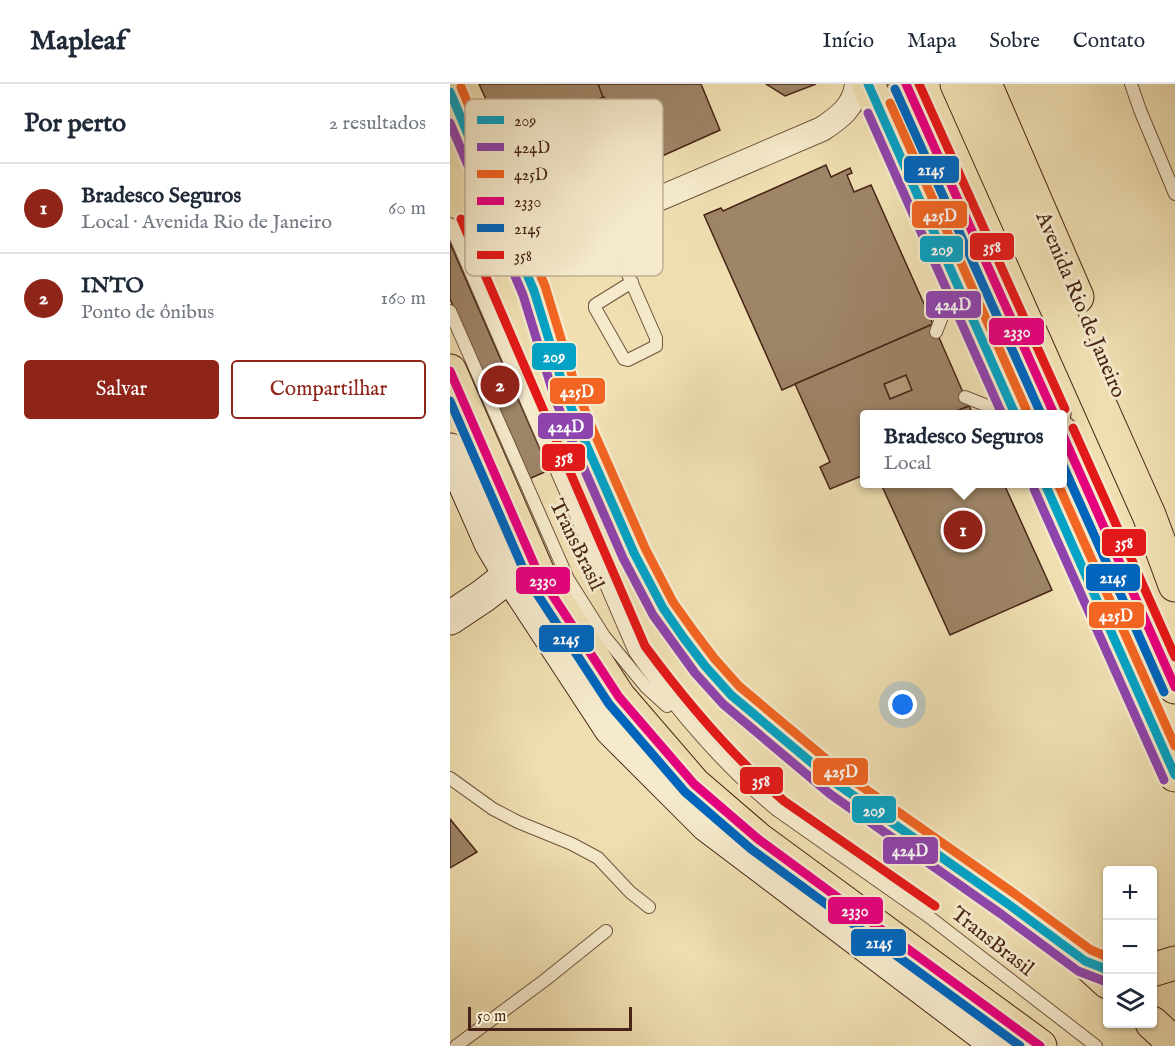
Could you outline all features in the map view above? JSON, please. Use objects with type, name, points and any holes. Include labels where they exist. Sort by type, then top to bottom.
[{"type":"highway","points":[[868,84],[1013,410]]},
{"type":"highway","points":[[906,84],[1052,410]]},
{"type":"highway","points":[[957,84],[1149,515],[1175,585]]},
{"type":"highway","name":"Avenida Rio de Janeiro","points":[[985,84],[1175,525]]},
{"type":"highway","points":[[450,92],[465,127]]},
{"type":"highway","points":[[450,144],[465,179]]},
{"type":"highway","points":[[507,276],[565,392]]},
{"type":"highway","points":[[528,276],[565,392],[634,553],[663,608],[705,666],[731,695],[837,784],[1100,971]]},
{"type":"highway","points":[[450,371],[538,573],[619,697],[686,775],[758,838],[1040,1046]]},
{"type":"highway","points":[[1067,444],[1175,687]]},
{"type":"highway","points":[[1047,488],[1175,775]]},
{"type":"highway","points":[[1157,968],[1175,963]]},
{"type":"highway","points":[[1157,1028],[1175,1044]]},
{"type":"main road","points":[[450,450],[491,543],[611,729],[707,825],[999,1046]]},
{"type":"main road","points":[[450,618],[510,575]]},
{"type":"street","points":[[663,197],[822,129],[846,111],[852,102],[857,84]]},
{"type":"lane","points":[[1131,84],[1175,194]]},
{"type":"lane","name":"TransBrasil","points":[[450,224],[465,258]]},
{"type":"lane","name":"TransBrasil","points":[[473,276],[634,652],[664,694],[754,791],[777,810],[928,916],[1096,1046]]},
{"type":"lane","points":[[629,276],[632,282],[656,338],[656,346],[628,360],[624,359],[595,305],[632,282]]},
{"type":"lane","points":[[936,332],[956,280]]},
{"type":"lane","name":"TransBrasil","points":[[450,311],[568,579],[604,636],[646,687],[698,733]]},
{"type":"lane","points":[[965,397],[999,410]]},
{"type":"lane","points":[[450,778],[493,809],[598,858],[630,892],[649,907]]},
{"type":"lane","points":[[456,1046],[606,931]]},
{"type":"shaded area","points":[[906,375],[912,390],[890,399],[884,384]]},
{"type":"building","points":[[479,84],[598,84],[604,97],[599,99],[486,99]]},
{"type":"building","points":[[598,84],[701,84],[720,130],[663,156],[663,99],[604,99]]},
{"type":"building","points":[[766,84],[816,84],[785,96]]},
{"type":"building","points":[[826,165],[831,177],[850,168],[852,173],[847,175],[854,192],[871,185],[933,324],[782,390],[704,215],[721,208],[723,211]]},
{"type":"building","points":[[450,243],[549,470],[529,479],[450,299]]},
{"type":"building","points":[[933,324],[969,406],[959,410],[860,410],[860,477],[830,489],[820,467],[830,462],[795,384]],"holes":[[[906,375],[912,390],[890,399],[884,384]]]},
{"type":"building","points":[[969,406],[971,410],[959,410]]},
{"type":"building","points":[[883,488],[1006,488],[1052,590],[950,635]]},
{"type":"building","points":[[450,819],[477,852],[450,868]]},
{"type":"transit line","name":"209","points":[[868,84],[1013,410]]},
{"type":"transit line","name":"2330","points":[[906,84],[1052,410]]},
{"type":"transit line","name":"358","points":[[919,84],[1065,409]]},
{"type":"transit line","name":"425D","points":[[461,87],[466,99]]},
{"type":"transit line","name":"2145","points":[[895,89],[1039,410]]},
{"type":"transit line","name":"209","points":[[450,92],[465,128]]},
{"type":"transit line","name":"425D","points":[[890,103],[1026,409]]},
{"type":"transit line","name":"424D","points":[[868,113],[1000,410]]},
{"type":"transit line","name":"424D","points":[[450,123],[465,158]]},
{"type":"transit line","name":"358","points":[[461,219],[465,228]]},
{"type":"transit line","name":"358","points":[[486,276],[645,646],[710,728],[784,801],[935,906]]},
{"type":"transit line","name":"424D","points":[[515,276],[554,396],[623,558],[653,615],[695,673],[723,704],[830,794],[1078,971],[1103,981]]},
{"type":"transit line","name":"209","points":[[528,276],[565,392],[634,553],[663,608],[705,666],[731,695],[837,784],[1085,961],[1103,968]]},
{"type":"transit line","name":"425D","points":[[541,276],[576,388],[645,548],[673,602],[714,658],[739,686],[844,774],[1091,950],[1103,955]]},
{"type":"transit line","name":"2330","points":[[450,371],[538,573],[619,697],[694,784],[758,839],[1040,1046]]},
{"type":"transit line","name":"2145","points":[[450,401],[528,580],[609,704],[685,792],[751,849],[1020,1046]]},
{"type":"transit line","name":"358","points":[[1073,428],[1175,657]]},
{"type":"transit line","name":"2330","points":[[1067,444],[1175,687]]},
{"type":"transit line","name":"2145","points":[[1067,474],[1164,692]]},
{"type":"transit line","name":"209","points":[[1047,488],[1175,775]]},
{"type":"transit line","name":"425D","points":[[1060,488],[1175,746]]},
{"type":"transit line","name":"424D","points":[[1034,489],[1164,780]]},
{"type":"place","name":"INTO","points":[[500,385]]},
{"type":"place","name":"Bradesco Seguros","points":[[963,530]]}]
